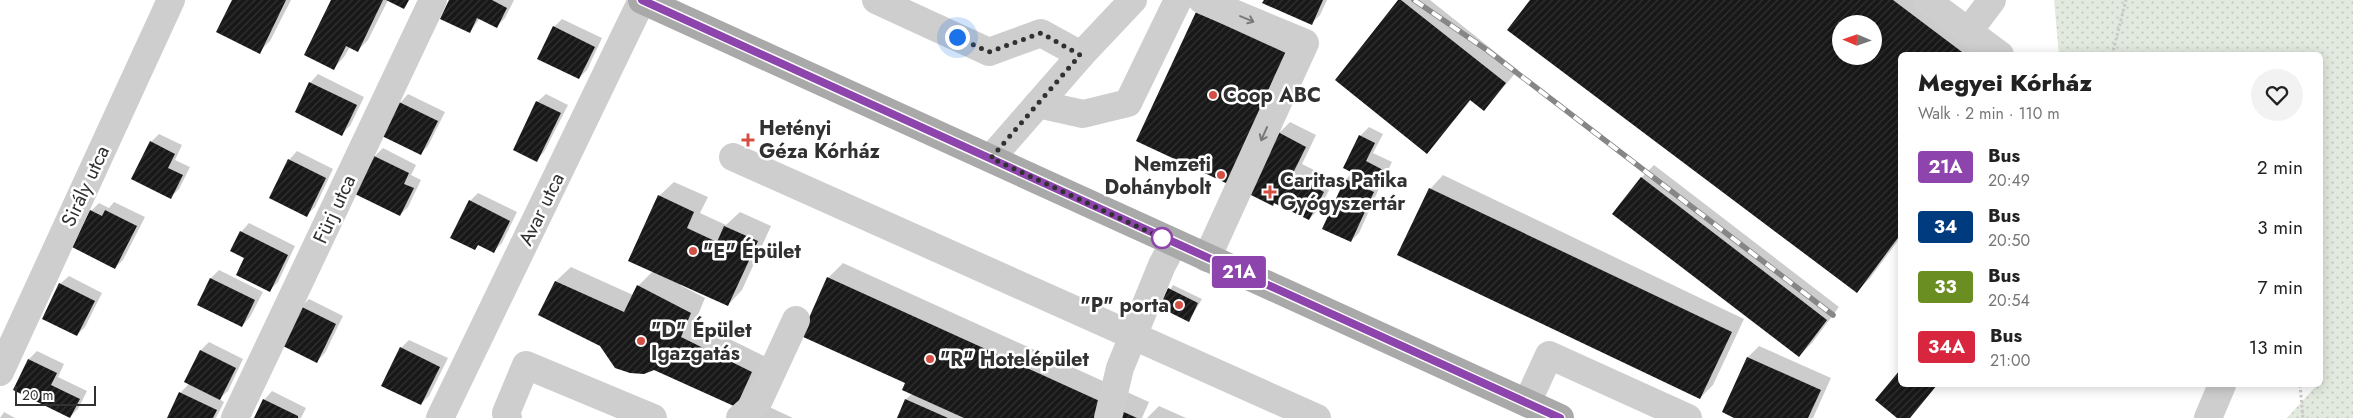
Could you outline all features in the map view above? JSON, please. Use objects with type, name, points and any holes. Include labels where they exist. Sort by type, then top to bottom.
[{"type":"main road","points":[[642,0],[1560,418]]},
{"type":"street","name":"Sirály utca","points":[[0,372],[171,0]]},
{"type":"street","name":"Fürj utca","points":[[235,418],[433,0]]},
{"type":"street","name":"Avar utca","points":[[440,418],[642,0]]},
{"type":"street","points":[[876,0],[989,52],[1041,33],[1080,55]]},
{"type":"street","points":[[991,158],[1080,55],[1133,0]]},
{"type":"street","points":[[1038,104],[1084,114],[1128,103],[1178,0]]},
{"type":"street","points":[[1202,0],[1305,43],[1207,258]]},
{"type":"street","points":[[1926,0],[1996,52]]},
{"type":"street","points":[[1968,32],[1992,0]]},
{"type":"street","points":[[733,157],[1300,415]]},
{"type":"street","points":[[1108,418],[1120,368],[1174,243]]},
{"type":"street","points":[[740,418],[758,402],[796,320]]},
{"type":"street","points":[[1527,403],[1549,354],[1688,418]]},
{"type":"street","points":[[508,418],[506,413],[526,365],[653,418]]},
{"type":"street","points":[[2208,418],[2221,387]]},
{"type":"path","points":[[2113,52],[2126,0]]},
{"type":"path","points":[[2300,387],[2303,418]]},
{"type":"shaded area","points":[[2054,0],[2353,0],[2353,418],[2287,418],[2315,387],[2323,387],[2323,52],[2059,52]]},
{"type":"building","points":[[232,0],[286,0],[260,54],[216,32]]},
{"type":"building","points":[[331,0],[383,0],[358,52],[346,46],[334,70],[304,55]]},
{"type":"building","points":[[386,0],[409,0],[404,9]]},
{"type":"building","points":[[449,0],[492,0],[507,8],[497,28],[477,18],[470,33],[440,19]]},
{"type":"building","points":[[1264,0],[1323,0],[1312,25],[1262,3]]},
{"type":"building","points":[[1398,0],[1401,0],[1506,83],[1484,111],[1470,100],[1427,154],[1335,80]]},
{"type":"building","points":[[1530,0],[1893,0],[1962,52],[1898,52],[1898,238],[1857,293],[1507,30]]},
{"type":"building","name":"Coop ABC","points":[[1196,12],[1288,54],[1228,184],[1136,141]]},
{"type":"building","points":[[553,26],[595,47],[579,79],[537,59]]},
{"type":"building","points":[[309,82],[357,105],[342,136],[295,112]]},
{"type":"building","points":[[536,101],[561,113],[537,162],[513,150]]},
{"type":"building","points":[[399,102],[438,121],[421,155],[382,136]]},
{"type":"building","points":[[1278,132],[1306,147],[1292,175],[1324,192],[1309,220],[1274,203],[1273,206],[1245,192]]},
{"type":"building","points":[[1359,135],[1375,143],[1366,161],[1385,171],[1377,185],[1343,168]]},
{"type":"building","points":[[150,141],[175,154],[168,168],[183,175],[171,199],[131,179]]},
{"type":"building","points":[[374,156],[409,173],[404,184],[414,188],[400,216],[355,194]]},
{"type":"building","points":[[288,159],[326,178],[307,217],[269,198]]},
{"type":"building","points":[[1641,177],[1827,320],[1799,357],[1612,214]]},
{"type":"building","points":[[1345,179],[1374,192],[1351,242],[1322,229]]},
{"type":"building","points":[[1429,188],[1732,332],[1700,399],[1397,255]]},
{"type":"building","name":"\"E\" Épület","points":[[658,195],[694,212],[687,228],[717,242],[724,226],[758,241],[728,306],[628,261]]},
{"type":"building","points":[[469,200],[510,221],[494,253],[478,245],[475,250],[450,238]]},
{"type":"building","points":[[90,210],[102,216],[105,210],[137,226],[115,269],[72,247]]},
{"type":"building","points":[[240,231],[288,255],[270,292],[236,275],[244,258],[230,251]]},
{"type":"building","name":"\"R\" Hotelépület","points":[[827,277],[1137,418],[964,418],[902,390],[905,383],[801,336]]},
{"type":"building","points":[[210,278],[255,300],[242,327],[197,305]]},
{"type":"building","name":"\"D\" Épület Igazgatás","points":[[555,281],[624,312],[637,285],[691,313],[681,337],[752,372],[736,407],[654,370],[644,374],[630,373],[615,368],[600,346],[538,315]]},
{"type":"building","points":[[59,283],[95,301],[77,336],[42,319]]},
{"type":"building","name":"\"P\" porta","points":[[1168,288],[1198,303],[1189,322],[1159,307]]},
{"type":"building","points":[[300,306],[336,324],[317,363],[281,345]]},
{"type":"building","points":[[400,347],[440,367],[421,405],[381,386]]},
{"type":"building","points":[[200,350],[236,368],[220,400],[184,382]]},
{"type":"building","points":[[1747,357],[1821,390],[1808,418],[1734,418],[1722,412]]},
{"type":"building","points":[[28,359],[57,373],[51,385],[80,399],[70,418],[13,390]]},
{"type":"building","points":[[1898,372],[1898,387],[1935,387],[1910,418],[1897,418],[1875,400]]},
{"type":"building","points":[[179,392],[217,410],[213,418],[167,418]]},
{"type":"building","points":[[263,399],[298,416],[298,418],[254,418]]},
{"type":"building","points":[[905,399],[948,418],[897,418]]},
{"type":"railway","points":[[1414,0],[1487,50],[1833,315]]},
{"type":"bus line","name":"21A","points":[[642,0],[1560,418]]},
{"type":"place","name":"Coop ABC","points":[[1213,95]]},
{"type":"place","name":"Hetényi Géza Kórház","points":[[748,140]]},
{"type":"place","name":"Nemzeti Dohánybolt","points":[[1221,175]]},
{"type":"place","name":"Caritas Patika Gyógyszertár","points":[[1270,192]]},
{"type":"place","name":"\"E\" Épület","points":[[693,251]]},
{"type":"place","name":"\"P\" porta","points":[[1179,305]]},
{"type":"place","name":"\"D\" Épület Igazgatás","points":[[641,341]]},
{"type":"place","name":"\"R\" Hotelépület","points":[[930,359]]},
{"type":"route","points":[[957,37],[989,52],[1041,33],[1080,55],[991,158],[1162,238]]}]
